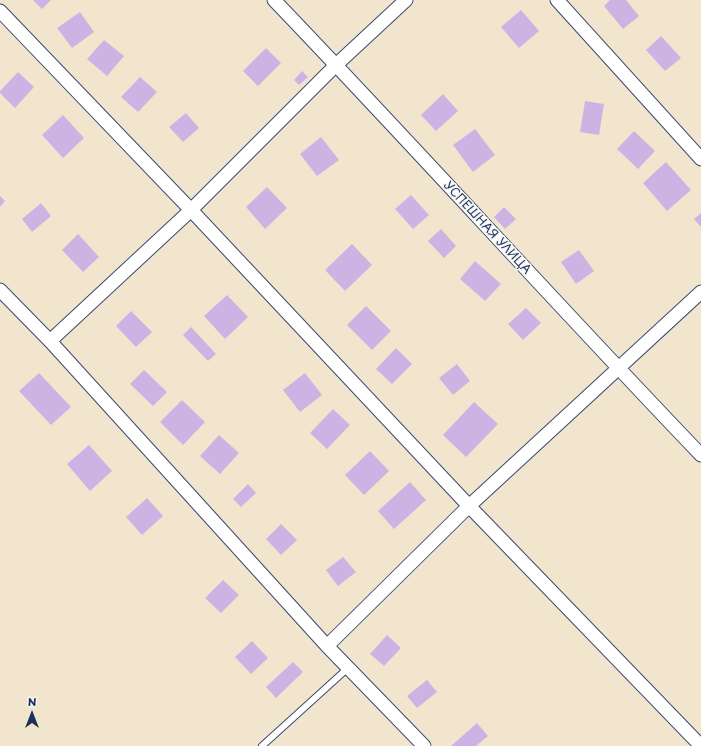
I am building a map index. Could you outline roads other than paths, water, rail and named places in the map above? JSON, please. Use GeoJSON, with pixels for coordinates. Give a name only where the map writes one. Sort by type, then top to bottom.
{"type":"FeatureCollection","features":[{"type":"Feature","properties":{"kind":"street","name":"УСПЕШНАЯ УЛИЦА"},"geometry":{"type":"LineString","coordinates":[[274,0],[701,455]]}},
{"type":"Feature","properties":{"kind":"street"},"geometry":{"type":"LineString","coordinates":[[50,341],[190,210],[336,65],[406,0]]}},
{"type":"Feature","properties":{"kind":"street"},"geometry":{"type":"LineString","coordinates":[[557,0],[701,159]]}},
{"type":"Feature","properties":{"kind":"street"},"geometry":{"type":"LineString","coordinates":[[0,11],[469,506],[701,746]]}},
{"type":"Feature","properties":{"kind":"street"},"geometry":{"type":"LineString","coordinates":[[0,290],[50,341],[327,646],[424,746]]}},
{"type":"Feature","properties":{"kind":"street"},"geometry":{"type":"LineString","coordinates":[[327,646],[469,506],[701,292]]}},
{"type":"Feature","properties":{"kind":"lane"},"geometry":{"type":"LineString","coordinates":[[262,746],[348,668]]}}]}
